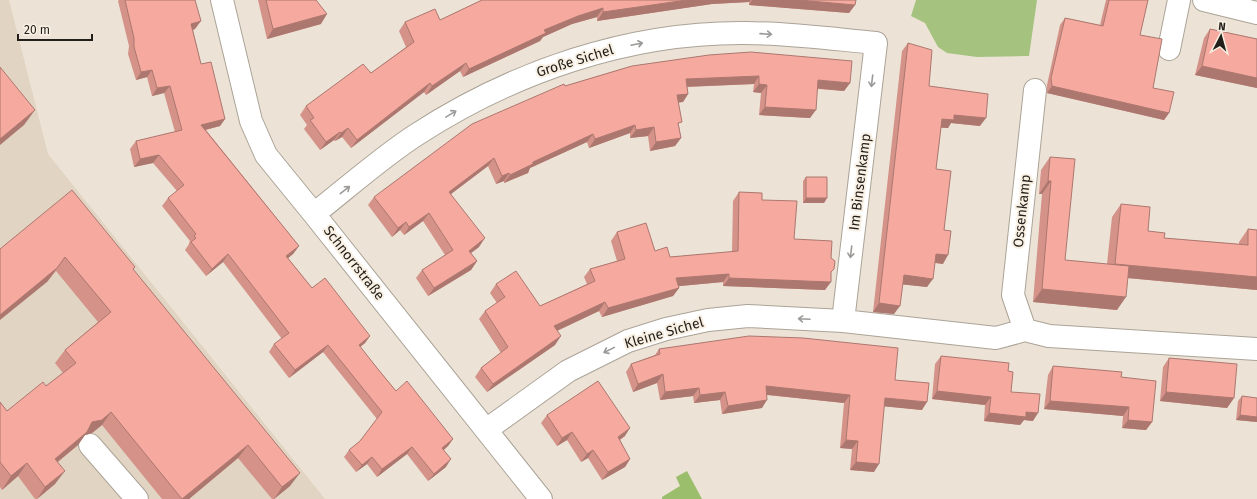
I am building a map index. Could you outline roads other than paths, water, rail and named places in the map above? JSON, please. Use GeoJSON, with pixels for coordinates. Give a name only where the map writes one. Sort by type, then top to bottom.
{"type":"FeatureCollection","features":[{"type":"Feature","properties":{"kind":"street","name":"Schnorrstraße"},"geometry":{"type":"LineString","coordinates":[[222,0],[251,121],[266,156],[541,499]]}},
{"type":"Feature","properties":{"kind":"street"},"geometry":{"type":"LineString","coordinates":[[1169,49],[1180,0]]}},
{"type":"Feature","properties":{"kind":"street"},"geometry":{"type":"LineString","coordinates":[[1204,0],[1257,13]]}},
{"type":"Feature","properties":{"kind":"street","name":"Große Sichel"},"geometry":{"type":"LineString","coordinates":[[314,214],[415,135],[471,103],[510,84],[560,63],[602,51],[652,40],[701,35],[745,33],[876,43]]}},
{"type":"Feature","properties":{"kind":"street","name":"Im Binsenkamp"},"geometry":{"type":"LineString","coordinates":[[843,321],[876,43]]}},
{"type":"Feature","properties":{"kind":"street","name":"Ossenkamp"},"geometry":{"type":"LineString","coordinates":[[1025,330],[1013,295],[1035,90]]}},
{"type":"Feature","properties":{"kind":"street","name":"Kleine Sichel"},"geometry":{"type":"LineString","coordinates":[[486,430],[568,371],[628,341],[666,329],[708,320],[748,316],[843,321]]}},
{"type":"Feature","properties":{"kind":"street"},"geometry":{"type":"LineString","coordinates":[[843,321],[996,338],[1025,330],[1049,336],[1257,349]]}},
{"type":"Feature","properties":{"kind":"street"},"geometry":{"type":"LineString","coordinates":[[90,444],[137,499]]}}]}
